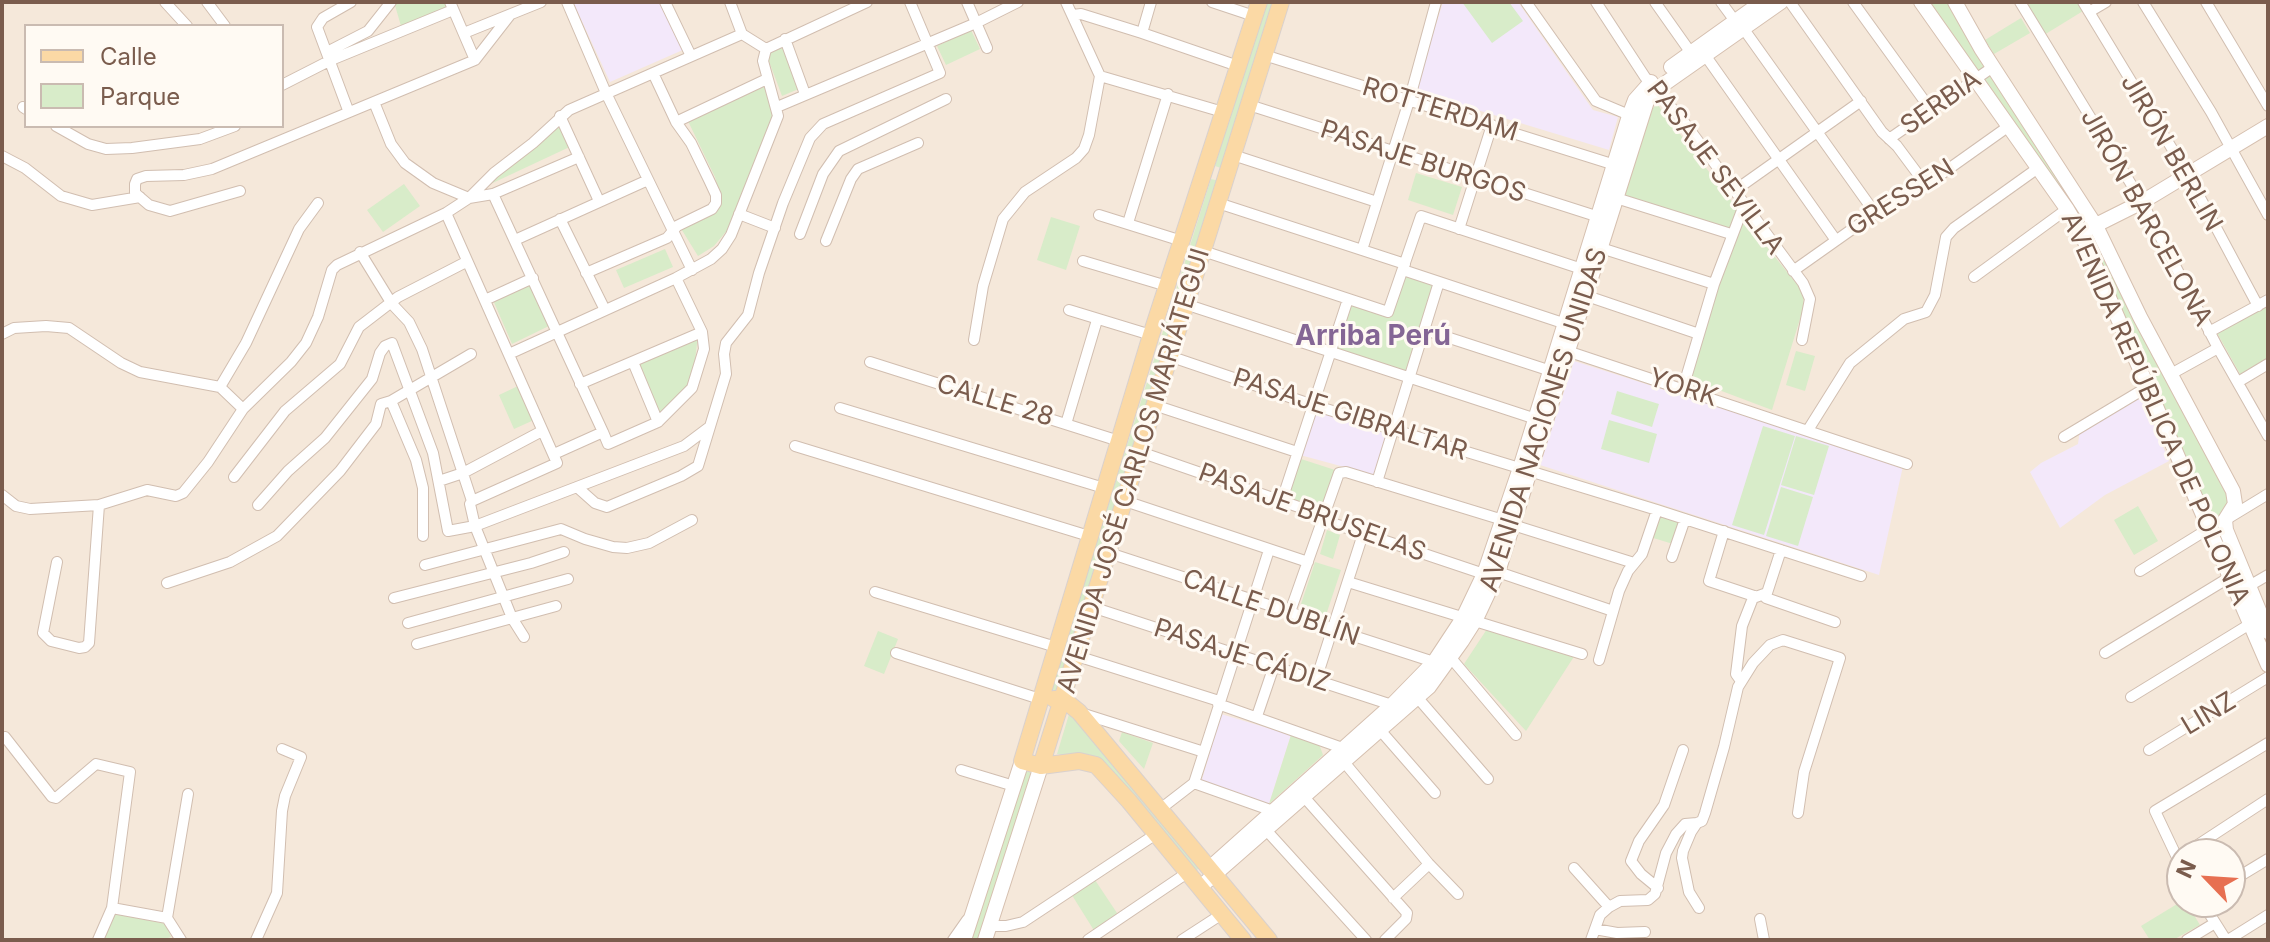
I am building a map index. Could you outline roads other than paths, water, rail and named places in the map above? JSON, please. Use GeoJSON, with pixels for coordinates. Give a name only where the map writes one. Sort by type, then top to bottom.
{"type":"FeatureCollection","features":[{"type":"Feature","properties":{"kind":"main road","name":"AVENIDA JOSÉ CARLOS MARIÁTEGUI"},"geometry":{"type":"LineString","coordinates":[[1041,766],[1281,2]]}},
{"type":"Feature","properties":{"kind":"main road","name":"AVENIDA JOSÉ CARLOS MARIÁTEGUI"},"geometry":{"type":"LineString","coordinates":[[1022,761],[1151,335],[1256,9]]}},
{"type":"Feature","properties":{"kind":"main road"},"geometry":{"type":"LineString","coordinates":[[1205,169],[1226,175]]}},
{"type":"Feature","properties":{"kind":"main road"},"geometry":{"type":"LineString","coordinates":[[1040,699],[1063,699],[1079,712],[1269,940]]}},
{"type":"Feature","properties":{"kind":"main road"},"geometry":{"type":"LineString","coordinates":[[1022,761],[1041,766],[1079,761],[1096,765],[1243,940]]}},
{"type":"Feature","properties":{"kind":"street"},"geometry":{"type":"LineString","coordinates":[[165,2],[185,24]]}},
{"type":"Feature","properties":{"kind":"street"},"geometry":{"type":"LineString","coordinates":[[207,2],[224,24]]}},
{"type":"Feature","properties":{"kind":"street"},"geometry":{"type":"LineString","coordinates":[[348,110],[317,27],[319,21],[351,2]]}},
{"type":"Feature","properties":{"kind":"street"},"geometry":{"type":"LineString","coordinates":[[284,84],[372,27],[391,2]]}},
{"type":"Feature","properties":{"kind":"street"},"geometry":{"type":"LineString","coordinates":[[464,33],[513,10],[541,2]]}},
{"type":"Feature","properties":{"kind":"street"},"geometry":{"type":"LineString","coordinates":[[567,2],[606,93],[692,270]]}},
{"type":"Feature","properties":{"kind":"street"},"geometry":{"type":"LineString","coordinates":[[665,2],[691,56]]}},
{"type":"Feature","properties":{"kind":"street"},"geometry":{"type":"LineString","coordinates":[[732,2],[742,34],[766,49]]}},
{"type":"Feature","properties":{"kind":"street"},"geometry":{"type":"LineString","coordinates":[[509,354],[604,308],[676,278],[711,259],[722,249],[775,126],[777,107],[763,61],[766,49],[853,5],[867,2]]}},
{"type":"Feature","properties":{"kind":"street"},"geometry":{"type":"LineString","coordinates":[[577,487],[595,503],[607,507],[647,488],[674,480],[698,466],[726,374],[726,343],[748,315],[783,203],[815,130],[940,73],[910,2]]}},
{"type":"Feature","properties":{"kind":"street"},"geometry":{"type":"LineString","coordinates":[[967,2],[987,48]]}},
{"type":"Feature","properties":{"kind":"street"},"geometry":{"type":"LineString","coordinates":[[777,107],[976,23],[1018,2]]}},
{"type":"Feature","properties":{"kind":"street"},"geometry":{"type":"LineString","coordinates":[[974,340],[983,286],[1003,219],[1025,192],[1076,158],[1084,149],[1100,76],[1066,2]]}},
{"type":"Feature","properties":{"kind":"street"},"geometry":{"type":"LineString","coordinates":[[1142,33],[1151,2]]}},
{"type":"Feature","properties":{"kind":"street"},"geometry":{"type":"LineString","coordinates":[[1212,2],[1256,9]]}},
{"type":"Feature","properties":{"kind":"street"},"geometry":{"type":"LineString","coordinates":[[1362,250],[1409,101],[1436,2]]}},
{"type":"Feature","properties":{"kind":"street","name":"PASAJE SEVILLA"},"geometry":{"type":"LineString","coordinates":[[1596,2],[1793,271],[1810,299],[1802,340]]}},
{"type":"Feature","properties":{"kind":"street"},"geometry":{"type":"LineString","coordinates":[[1655,2],[1778,159],[1835,239]]}},
{"type":"Feature","properties":{"kind":"street"},"geometry":{"type":"LineString","coordinates":[[1721,2],[1875,213]]}},
{"type":"Feature","properties":{"kind":"street","name":"AVENIDA NACIONES UNIDAS"},"geometry":{"type":"LineString","coordinates":[[1211,872],[1273,811],[1380,730],[1417,697],[1451,658],[1491,573],[1508,523],[1563,350],[1566,324],[1582,269],[1615,165],[1634,118],[1654,85],[1739,24],[1762,2]]}},
{"type":"Feature","properties":{"kind":"street","name":"AVENIDA NACIONES UNIDAS"},"geometry":{"type":"LineString","coordinates":[[1739,24],[1781,2]]}},
{"type":"Feature","properties":{"kind":"street"},"geometry":{"type":"LineString","coordinates":[[1790,2],[1926,185]]}},
{"type":"Feature","properties":{"kind":"street"},"geometry":{"type":"LineString","coordinates":[[1853,2],[1931,110]]}},
{"type":"Feature","properties":{"kind":"street","name":"AVENIDA REPÚBLICA DE POLONIA"},"geometry":{"type":"LineString","coordinates":[[1921,2],[2081,233],[2268,665]]}},
{"type":"Feature","properties":{"kind":"street","name":"AVENIDA REPÚBLICA DE POLONIA"},"geometry":{"type":"LineString","coordinates":[[1955,2],[1995,71],[2096,226],[2233,491],[2235,504],[2225,520],[2226,530],[2268,632]]}},
{"type":"Feature","properties":{"kind":"street","name":"JIRÓN BARCELONA"},"geometry":{"type":"LineString","coordinates":[[2020,2],[2142,202],[2209,332],[2268,436]]}},
{"type":"Feature","properties":{"kind":"street"},"geometry":{"type":"LineString","coordinates":[[2086,7],[2106,2]]}},
{"type":"Feature","properties":{"kind":"street"},"geometry":{"type":"LineString","coordinates":[[2143,2],[2268,215]]}},
{"type":"Feature","properties":{"kind":"street"},"geometry":{"type":"LineString","coordinates":[[2206,2],[2268,106]]}},
{"type":"Feature","properties":{"kind":"street"},"geometry":{"type":"LineString","coordinates":[[1530,3],[1596,101],[1634,118]]}},
{"type":"Feature","properties":{"kind":"street"},"geometry":{"type":"LineString","coordinates":[[329,56],[451,6],[475,60]]}},
{"type":"Feature","properties":{"kind":"street","name":"JIRÓN BERLIN"},"geometry":{"type":"LineString","coordinates":[[2086,7],[2263,303]]}},
{"type":"Feature","properties":{"kind":"street"},"geometry":{"type":"LineString","coordinates":[[240,191],[170,211],[149,205],[135,193],[137,179],[212,169],[348,110],[475,60],[513,10]]}},
{"type":"Feature","properties":{"kind":"street"},"geometry":{"type":"LineString","coordinates":[[1073,15],[1081,14],[1238,66]]}},
{"type":"Feature","properties":{"kind":"street"},"geometry":{"type":"LineString","coordinates":[[2,495],[16,506],[30,509],[99,505],[147,490],[176,496],[183,493],[215,453],[243,409],[306,343],[318,317],[332,270],[337,265],[446,213],[469,198],[569,110],[742,34]]}},
{"type":"Feature","properties":{"kind":"street"},"geometry":{"type":"LineString","coordinates":[[785,39],[805,94]]}},
{"type":"Feature","properties":{"kind":"street","name":"ROTTERDAM"},"geometry":{"type":"LineString","coordinates":[[1264,55],[1615,165]]}},
{"type":"Feature","properties":{"kind":"street"},"geometry":{"type":"LineString","coordinates":[[1979,83],[1995,71]]}},
{"type":"Feature","properties":{"kind":"street"},"geometry":{"type":"LineString","coordinates":[[586,273],[667,238],[677,226],[712,209],[716,195],[653,73]]}},
{"type":"Feature","properties":{"kind":"street"},"geometry":{"type":"LineString","coordinates":[[1100,76],[1223,112]]}},
{"type":"Feature","properties":{"kind":"street"},"geometry":{"type":"LineString","coordinates":[[676,122],[767,79]]}},
{"type":"Feature","properties":{"kind":"street","name":"SERBIA"},"geometry":{"type":"LineString","coordinates":[[1889,139],[1931,110],[1979,83]]}},
{"type":"Feature","properties":{"kind":"street"},"geometry":{"type":"LineString","coordinates":[[1128,223],[1168,94]]}},
{"type":"Feature","properties":{"kind":"street"},"geometry":{"type":"LineString","coordinates":[[800,234],[823,174],[839,151],[946,99]]}},
{"type":"Feature","properties":{"kind":"street"},"geometry":{"type":"LineString","coordinates":[[1734,191],[1861,101]]}},
{"type":"Feature","properties":{"kind":"street"},"geometry":{"type":"LineString","coordinates":[[374,102],[391,144],[405,163],[433,183],[469,198],[493,194],[579,157]]}},
{"type":"Feature","properties":{"kind":"street","name":"PASAJE BURGOS"},"geometry":{"type":"LineString","coordinates":[[1249,105],[1393,154],[1599,217]]}},
{"type":"Feature","properties":{"kind":"street"},"geometry":{"type":"LineString","coordinates":[[560,116],[599,201]]}},
{"type":"Feature","properties":{"kind":"street","name":"AVENIDA NACIONES UNIDAS"},"geometry":{"type":"LineString","coordinates":[[1525,469],[1551,371],[1587,296],[1616,198],[1634,118]]}},
{"type":"Feature","properties":{"kind":"street"},"geometry":{"type":"LineString","coordinates":[[1459,229],[1492,125]]}},
{"type":"Feature","properties":{"kind":"street","name":"GRESSEN"},"geometry":{"type":"LineString","coordinates":[[1793,271],[1835,239],[1926,185],[2009,126]]}},
{"type":"Feature","properties":{"kind":"street"},"geometry":{"type":"LineString","coordinates":[[2081,233],[2142,202],[2268,126]]}},
{"type":"Feature","properties":{"kind":"street"},"geometry":{"type":"LineString","coordinates":[[60,128],[88,144],[106,149],[200,139],[229,128]]}},
{"type":"Feature","properties":{"kind":"street"},"geometry":{"type":"LineString","coordinates":[[826,241],[858,169],[918,143]]}},
{"type":"Feature","properties":{"kind":"street"},"geometry":{"type":"LineString","coordinates":[[1233,155],[1377,202]]}},
{"type":"Feature","properties":{"kind":"street"},"geometry":{"type":"LineString","coordinates":[[2,156],[25,168],[61,196],[92,205],[140,197]]}},
{"type":"Feature","properties":{"kind":"street"},"geometry":{"type":"LineString","coordinates":[[1808,430],[1850,363],[1904,319],[1926,312],[1935,295],[1946,237],[1954,228],[2038,168]]}},
{"type":"Feature","properties":{"kind":"street"},"geometry":{"type":"LineString","coordinates":[[515,240],[648,180]]}},
{"type":"Feature","properties":{"kind":"street"},"geometry":{"type":"LineString","coordinates":[[493,194],[608,444],[658,422],[692,388],[704,349],[702,332],[676,278]]}},
{"type":"Feature","properties":{"kind":"street"},"geometry":{"type":"LineString","coordinates":[[1616,198],[1731,234]]}},
{"type":"Feature","properties":{"kind":"street"},"geometry":{"type":"LineString","coordinates":[[220,387],[246,343],[299,229],[318,203]]}},
{"type":"Feature","properties":{"kind":"street"},"geometry":{"type":"LineString","coordinates":[[1218,203],[1362,250],[1439,282],[1566,324]]}},
{"type":"Feature","properties":{"kind":"street"},"geometry":{"type":"LineString","coordinates":[[1683,388],[1714,284],[1744,205]]}},
{"type":"Feature","properties":{"kind":"street"},"geometry":{"type":"LineString","coordinates":[[1974,277],[2067,209]]}},
{"type":"Feature","properties":{"kind":"street"},"geometry":{"type":"LineString","coordinates":[[446,213],[557,463],[472,501]]}},
{"type":"Feature","properties":{"kind":"street"},"geometry":{"type":"LineString","coordinates":[[739,214],[775,228]]}},
{"type":"Feature","properties":{"kind":"street"},"geometry":{"type":"LineString","coordinates":[[1099,215],[1182,241]]}},
{"type":"Feature","properties":{"kind":"street"},"geometry":{"type":"LineString","coordinates":[[1203,251],[1388,312],[1421,216],[1582,269]]}},
{"type":"Feature","properties":{"kind":"street"},"geometry":{"type":"LineString","coordinates":[[560,219],[604,308]]}},
{"type":"Feature","properties":{"kind":"street"},"geometry":{"type":"LineString","coordinates":[[1601,248],[1714,284]]}},
{"type":"Feature","properties":{"kind":"street"},"geometry":{"type":"LineString","coordinates":[[360,252],[392,304],[409,322],[422,349],[472,501],[475,526],[512,618],[524,637]]}},
{"type":"Feature","properties":{"kind":"street"},"geometry":{"type":"LineString","coordinates":[[1083,261],[1167,286]]}},
{"type":"Feature","properties":{"kind":"street"},"geometry":{"type":"LineString","coordinates":[[234,477],[285,411],[340,364],[359,327],[398,297],[466,262]]}},
{"type":"Feature","properties":{"kind":"street"},"geometry":{"type":"LineString","coordinates":[[485,300],[533,278]]}},
{"type":"Feature","properties":{"kind":"street"},"geometry":{"type":"LineString","coordinates":[[1377,482],[1439,282]]}},
{"type":"Feature","properties":{"kind":"street"},"geometry":{"type":"LineString","coordinates":[[1587,296],[1699,334]]}},
{"type":"Feature","properties":{"kind":"street"},"geometry":{"type":"LineString","coordinates":[[1282,500],[1348,299]]}},
{"type":"Feature","properties":{"kind":"street"},"geometry":{"type":"LineString","coordinates":[[2209,332],[2263,303]]}},
{"type":"Feature","properties":{"kind":"street"},"geometry":{"type":"LineString","coordinates":[[1185,304],[1536,419]]}},
{"type":"Feature","properties":{"kind":"street"},"geometry":{"type":"LineString","coordinates":[[1069,310],[1151,335]]}},
{"type":"Feature","properties":{"kind":"street"},"geometry":{"type":"LineString","coordinates":[[1066,424],[1097,320]]}},
{"type":"Feature","properties":{"kind":"street"},"geometry":{"type":"LineString","coordinates":[[2,334],[14,328],[69,328],[140,372],[220,387],[243,409]]}},
{"type":"Feature","properties":{"kind":"street"},"geometry":{"type":"LineString","coordinates":[[1425,330],[1551,371]]}},
{"type":"Feature","properties":{"kind":"street"},"geometry":{"type":"LineString","coordinates":[[580,384],[702,332]]}},
{"type":"Feature","properties":{"kind":"street"},"geometry":{"type":"LineString","coordinates":[[258,505],[288,471],[325,438],[372,379],[385,346],[392,343],[433,453],[448,531],[475,526],[684,446],[708,428]]}},
{"type":"Feature","properties":{"kind":"street"},"geometry":{"type":"LineString","coordinates":[[2171,374],[2218,348]]}},
{"type":"Feature","properties":{"kind":"street","name":"YORK"},"geometry":{"type":"LineString","coordinates":[[1563,350],[1907,464]]}},
{"type":"Feature","properties":{"kind":"street"},"geometry":{"type":"LineString","coordinates":[[167,583],[230,562],[277,536],[340,471],[376,424],[381,404],[471,354]]}},
{"type":"Feature","properties":{"kind":"street","name":"PASAJE GIBRALTAR"},"geometry":{"type":"LineString","coordinates":[[1169,356],[1313,405],[1861,576]]}},
{"type":"Feature","properties":{"kind":"street"},"geometry":{"type":"LineString","coordinates":[[633,362],[658,422]]}},
{"type":"Feature","properties":{"kind":"street","name":"CALLE 28"},"geometry":{"type":"LineString","coordinates":[[870,362],[1119,441]]}},
{"type":"Feature","properties":{"kind":"street"},"geometry":{"type":"LineString","coordinates":[[2238,382],[2268,364]]}},
{"type":"Feature","properties":{"kind":"street"},"geometry":{"type":"LineString","coordinates":[[2064,437],[2149,386]]}},
{"type":"Feature","properties":{"kind":"street"},"geometry":{"type":"LineString","coordinates":[[391,401],[423,488],[423,536]]}},
{"type":"Feature","properties":{"kind":"street"},"geometry":{"type":"LineString","coordinates":[[1154,405],[1297,452]]}},
{"type":"Feature","properties":{"kind":"street"},"geometry":{"type":"LineString","coordinates":[[840,408],[1104,488]]}},
{"type":"Feature","properties":{"kind":"street"},"geometry":{"type":"LineString","coordinates":[[439,481],[463,473],[542,431]]}},
{"type":"Feature","properties":{"kind":"street"},"geometry":{"type":"LineString","coordinates":[[554,454],[603,432]]}},
{"type":"Feature","properties":{"kind":"street"},"geometry":{"type":"LineString","coordinates":[[795,446],[1089,536]]}},
{"type":"Feature","properties":{"kind":"street","name":"PASAJE BRUSELAS"},"geometry":{"type":"LineString","coordinates":[[1140,452],[1282,500],[1363,534],[1613,611]]}},
{"type":"Feature","properties":{"kind":"street"},"geometry":{"type":"LineString","coordinates":[[1290,612],[1339,473],[1346,472],[1634,563]]}},
{"type":"Feature","properties":{"kind":"street"},"geometry":{"type":"LineString","coordinates":[[2140,571],[2268,494]]}},
{"type":"Feature","properties":{"kind":"street"},"geometry":{"type":"LineString","coordinates":[[1125,501],[1308,562]]}},
{"type":"Feature","properties":{"kind":"street"},"geometry":{"type":"LineString","coordinates":[[57,562],[43,633],[51,641],[85,647],[89,643],[99,505]]}},
{"type":"Feature","properties":{"kind":"street"},"geometry":{"type":"LineString","coordinates":[[1599,660],[1624,581],[1642,554],[1657,510]]}},
{"type":"Feature","properties":{"kind":"street"},"geometry":{"type":"LineString","coordinates":[[1672,557],[1685,519]]}},
{"type":"Feature","properties":{"kind":"street"},"geometry":{"type":"LineString","coordinates":[[425,565],[561,529],[585,539],[627,548],[649,543],[692,520]]}},
{"type":"Feature","properties":{"kind":"street"},"geometry":{"type":"LineString","coordinates":[[1724,531],[1709,581],[1835,622]]}},
{"type":"Feature","properties":{"kind":"street"},"geometry":{"type":"LineString","coordinates":[[1316,680],[1363,534]]}},
{"type":"Feature","properties":{"kind":"street"},"geometry":{"type":"LineString","coordinates":[[1159,810],[1194,783],[1269,550]]}},
{"type":"Feature","properties":{"kind":"street"},"geometry":{"type":"LineString","coordinates":[[1741,681],[1736,674],[1739,637],[1759,596],[1768,591],[1781,550]]}},
{"type":"Feature","properties":{"kind":"street"},"geometry":{"type":"LineString","coordinates":[[394,598],[564,552]]}},
{"type":"Feature","properties":{"kind":"street","name":"CALLE DUBLÍN"},"geometry":{"type":"LineString","coordinates":[[1109,553],[1434,662]]}},
{"type":"Feature","properties":{"kind":"street"},"geometry":{"type":"LineString","coordinates":[[2249,586],[2268,575]]}},
{"type":"Feature","properties":{"kind":"street"},"geometry":{"type":"LineString","coordinates":[[2105,653],[2230,577]]}},
{"type":"Feature","properties":{"kind":"street"},"geometry":{"type":"LineString","coordinates":[[408,623],[568,579]]}},
{"type":"Feature","properties":{"kind":"street"},"geometry":{"type":"LineString","coordinates":[[1348,582],[1582,654]]}},
{"type":"Feature","properties":{"kind":"street"},"geometry":{"type":"LineString","coordinates":[[875,592],[1056,647]]}},
{"type":"Feature","properties":{"kind":"street"},"geometry":{"type":"LineString","coordinates":[[417,644],[556,606]]}},
{"type":"Feature","properties":{"kind":"street","name":"PASAJE CÁDIZ"},"geometry":{"type":"LineString","coordinates":[[1092,607],[1392,705]]}},
{"type":"Feature","properties":{"kind":"street","name":"AVENIDA NACIONES UNIDAS"},"geometry":{"type":"LineString","coordinates":[[1194,881],[1267,831],[1305,798],[1434,662],[1470,619]]}},
{"type":"Feature","properties":{"kind":"street"},"geometry":{"type":"LineString","coordinates":[[2131,697],[2250,624]]}},
{"type":"Feature","properties":{"kind":"street"},"geometry":{"type":"LineString","coordinates":[[1645,932],[1593,935],[1600,915],[1609,907],[1620,901],[1648,900],[1658,888],[1663,864],[1676,834],[1685,824],[1702,821],[1741,681],[1770,645],[1788,640],[1840,658],[1804,772],[1798,813]]}},
{"type":"Feature","properties":{"kind":"street"},"geometry":{"type":"LineString","coordinates":[[896,653],[1040,699]]}},
{"type":"Feature","properties":{"kind":"street"},"geometry":{"type":"LineString","coordinates":[[1077,656],[1257,716],[1347,754],[1429,864],[1458,894]]}},
{"type":"Feature","properties":{"kind":"street"},"geometry":{"type":"LineString","coordinates":[[1451,658],[1516,735]]}},
{"type":"Feature","properties":{"kind":"street"},"geometry":{"type":"LineString","coordinates":[[1257,716],[1274,666]]}},
{"type":"Feature","properties":{"kind":"street","name":"LINZ"},"geometry":{"type":"LineString","coordinates":[[2149,750],[2268,677]]}},
{"type":"Feature","properties":{"kind":"street"},"geometry":{"type":"LineString","coordinates":[[1417,697],[1488,779]]}},
{"type":"Feature","properties":{"kind":"street"},"geometry":{"type":"LineString","coordinates":[[1079,712],[1204,752]]}},
{"type":"Feature","properties":{"kind":"street"},"geometry":{"type":"LineString","coordinates":[[1380,730],[1435,793]]}},
{"type":"Feature","properties":{"kind":"street"},"geometry":{"type":"LineString","coordinates":[[5,737],[52,797],[56,798],[96,764],[130,772],[112,908],[98,940]]}},
{"type":"Feature","properties":{"kind":"street"},"geometry":{"type":"LineString","coordinates":[[2170,838],[2156,809],[2268,743]]}},
{"type":"Feature","properties":{"kind":"street"},"geometry":{"type":"LineString","coordinates":[[256,940],[277,893],[282,811],[301,757],[282,749]]}},
{"type":"Feature","properties":{"kind":"street"},"geometry":{"type":"LineString","coordinates":[[1658,888],[1631,861],[1639,841],[1664,805],[1683,750]]}},
{"type":"Feature","properties":{"kind":"street","name":"AVENIDA JOSÉ CARLOS MARIÁTEGUI"},"geometry":{"type":"LineString","coordinates":[[964,940],[1022,761]]}},
{"type":"Feature","properties":{"kind":"street","name":"AVENIDA JOSÉ CARLOS MARIÁTEGUI"},"geometry":{"type":"LineString","coordinates":[[987,933],[1041,766]]}},
{"type":"Feature","properties":{"kind":"street"},"geometry":{"type":"LineString","coordinates":[[961,770],[1014,786]]}},
{"type":"Feature","properties":{"kind":"street"},"geometry":{"type":"LineString","coordinates":[[1194,783],[1273,811]]}},
{"type":"Feature","properties":{"kind":"street"},"geometry":{"type":"LineString","coordinates":[[181,940],[167,918],[188,794]]}},
{"type":"Feature","properties":{"kind":"street"},"geometry":{"type":"LineString","coordinates":[[1305,798],[1408,916],[1385,940]]}},
{"type":"Feature","properties":{"kind":"street"},"geometry":{"type":"LineString","coordinates":[[2211,838],[2268,799]]}},
{"type":"Feature","properties":{"kind":"street"},"geometry":{"type":"LineString","coordinates":[[1697,823],[1686,842],[1682,858],[1689,892],[1699,908]]}},
{"type":"Feature","properties":{"kind":"street"},"geometry":{"type":"LineString","coordinates":[[1267,831],[1366,940]]}},
{"type":"Feature","properties":{"kind":"street"},"geometry":{"type":"LineString","coordinates":[[987,933],[1023,922],[1156,834]]}},
{"type":"Feature","properties":{"kind":"street"},"geometry":{"type":"LineString","coordinates":[[2246,872],[2268,859]]}},
{"type":"Feature","properties":{"kind":"street"},"geometry":{"type":"LineString","coordinates":[[1393,898],[1429,864]]}},
{"type":"Feature","properties":{"kind":"street"},"geometry":{"type":"LineString","coordinates":[[1574,868],[1609,907]]}},
{"type":"Feature","properties":{"kind":"street"},"geometry":{"type":"LineString","coordinates":[[1088,940],[1194,881]]}},
{"type":"Feature","properties":{"kind":"street"},"geometry":{"type":"LineString","coordinates":[[112,908],[167,918]]}},
{"type":"Feature","properties":{"kind":"street"},"geometry":{"type":"LineString","coordinates":[[953,940],[974,908]]}},
{"type":"Feature","properties":{"kind":"street"},"geometry":{"type":"LineString","coordinates":[[1182,940],[1222,914]]}},
{"type":"Feature","properties":{"kind":"street"},"geometry":{"type":"LineString","coordinates":[[2212,918],[2227,940],[2268,915]]}},
{"type":"Feature","properties":{"kind":"street"},"geometry":{"type":"LineString","coordinates":[[1760,919],[1764,940]]}},
{"type":"Feature","properties":{"kind":"street"},"geometry":{"type":"LineString","coordinates":[[2187,940],[2215,923]]}},
{"type":"Feature","properties":{"kind":"street"},"geometry":{"type":"LineString","coordinates":[[987,933],[998,940]]}},
{"type":"Feature","properties":{"kind":"district","name":"Arriba Perú"},"geometry":{"type":"Point","coordinates":[1373,337]}}]}
